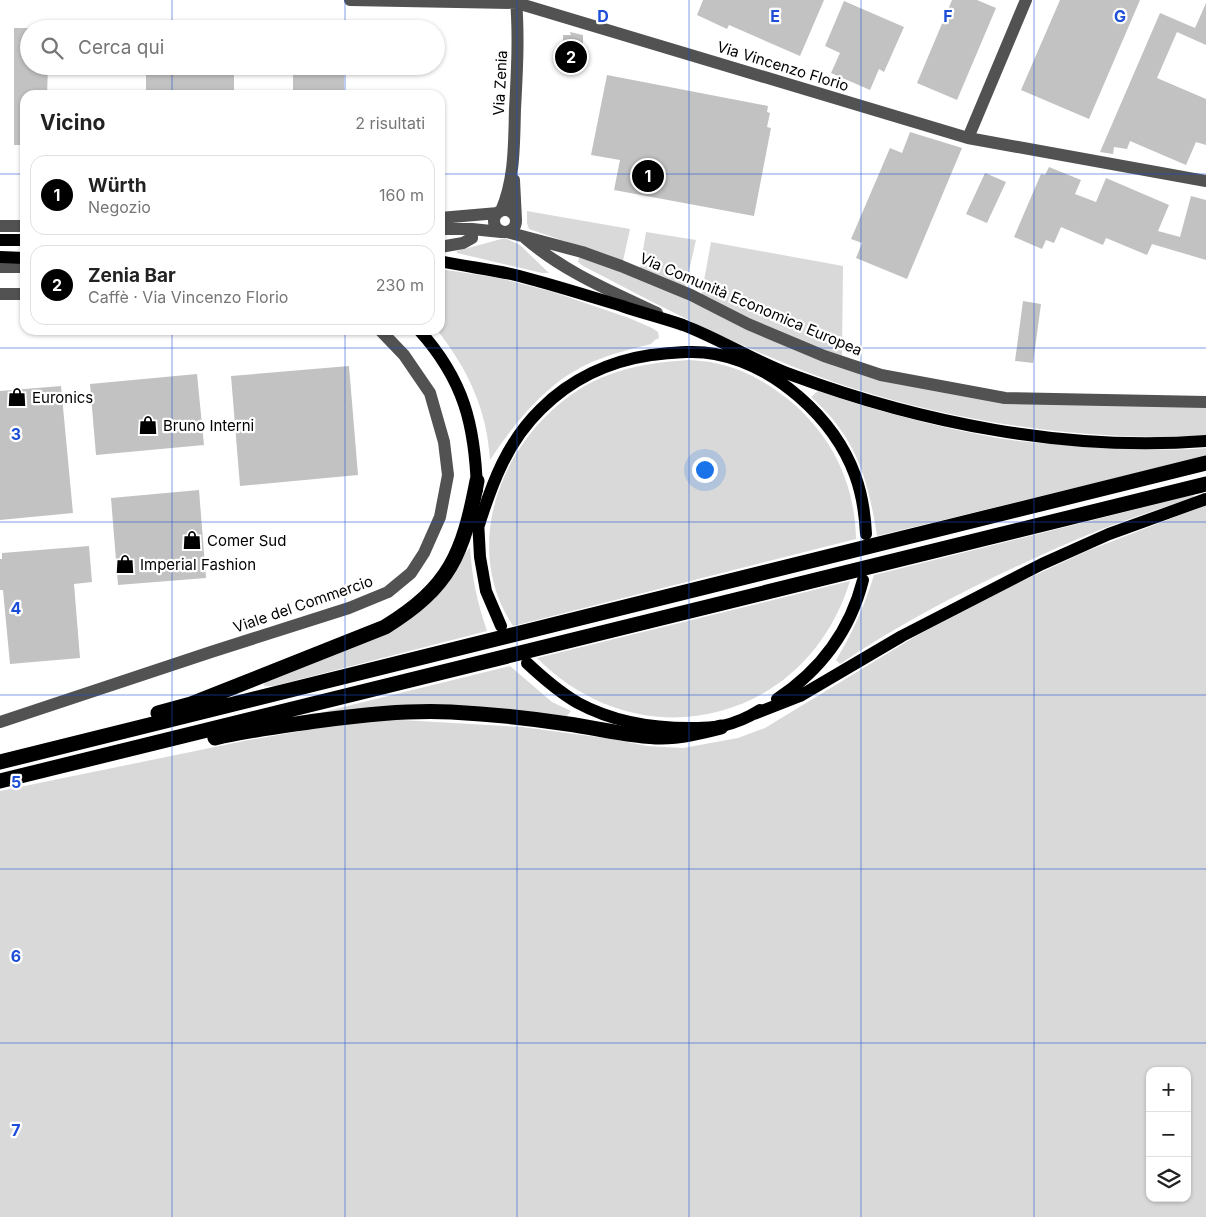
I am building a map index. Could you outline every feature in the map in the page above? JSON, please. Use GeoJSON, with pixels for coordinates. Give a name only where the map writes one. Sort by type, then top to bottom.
{"type":"FeatureCollection","features":[{"type":"Feature","properties":{"kind":"highway"},"geometry":{"type":"LineString","coordinates":[[0,762],[1206,463]]}},
{"type":"Feature","properties":{"kind":"highway"},"geometry":{"type":"LineString","coordinates":[[0,762],[54,743],[191,704],[385,627],[407,614],[426,597],[440,582],[453,563],[462,545],[470,520],[477,481]]}},
{"type":"Feature","properties":{"kind":"highway"},"geometry":{"type":"LineString","coordinates":[[0,781],[1206,484]]}},
{"type":"Feature","properties":{"kind":"highway"},"geometry":{"type":"LineString","coordinates":[[32,773],[106,764],[228,735],[273,727],[360,715],[399,712],[450,712],[516,717],[662,737],[696,734],[721,727]]}},
{"type":"Feature","properties":{"kind":"main road"},"geometry":{"type":"LineString","coordinates":[[0,240],[20,240]]}},
{"type":"Feature","properties":{"kind":"main road"},"geometry":{"type":"LineString","coordinates":[[0,257],[20,258]]}},
{"type":"Feature","properties":{"kind":"main road"},"geometry":{"type":"LineString","coordinates":[[445,262],[511,274],[682,325],[790,374],[854,396],[928,415],[998,431],[1121,442],[1176,443],[1206,441]]}},
{"type":"Feature","properties":{"kind":"main road"},"geometry":{"type":"LineString","coordinates":[[423,335],[440,356],[461,392],[467,410],[475,451],[480,557],[486,591],[501,626]]}},
{"type":"Feature","properties":{"kind":"main road"},"geometry":{"type":"LineString","coordinates":[[704,335],[736,359]]}},
{"type":"Feature","properties":{"kind":"main road"},"geometry":{"type":"LineString","coordinates":[[478,528],[491,487],[511,446],[536,414],[566,388],[610,365],[641,357],[693,352],[714,353],[736,359],[757,368],[776,378],[808,405],[839,444],[855,474],[866,534]]}},
{"type":"Feature","properties":{"kind":"main road"},"geometry":{"type":"LineString","coordinates":[[757,368],[790,374]]}},
{"type":"Feature","properties":{"kind":"main road"},"geometry":{"type":"LineString","coordinates":[[527,663],[565,695],[606,715],[650,726],[685,728],[721,727],[800,696],[902,636],[1042,564],[1109,534],[1206,499]]}},
{"type":"Feature","properties":{"kind":"main road"},"geometry":{"type":"LineString","coordinates":[[754,714],[793,688],[824,658],[848,622],[863,580]]}},
{"type":"Feature","properties":{"kind":"street","name":"Via Vincenzo Florio"},"geometry":{"type":"LineString","coordinates":[[350,0],[516,1],[968,138],[1206,181]]}},
{"type":"Feature","properties":{"kind":"street"},"geometry":{"type":"LineString","coordinates":[[968,138],[1026,0]]}},
{"type":"Feature","properties":{"kind":"street","name":"Via Zenia"},"geometry":{"type":"LineString","coordinates":[[512,167],[518,44],[516,1]]}},
{"type":"Feature","properties":{"kind":"street"},"geometry":{"type":"LineString","coordinates":[[512,167],[507,198],[494,224],[497,228],[512,229],[549,258],[575,274],[682,325]]}},
{"type":"Feature","properties":{"kind":"street"},"geometry":{"type":"LineString","coordinates":[[512,167],[516,192],[512,229]]}},
{"type":"Feature","properties":{"kind":"street"},"geometry":{"type":"LineString","coordinates":[[445,218],[510,212],[512,229]]}},
{"type":"Feature","properties":{"kind":"street"},"geometry":{"type":"LineString","coordinates":[[445,246],[463,243],[498,214]]}},
{"type":"Feature","properties":{"kind":"street"},"geometry":{"type":"LineString","coordinates":[[0,226],[20,226]]}},
{"type":"Feature","properties":{"kind":"street"},"geometry":{"type":"LineString","coordinates":[[445,229],[476,232],[512,229]]}},
{"type":"Feature","properties":{"kind":"street","name":"Via Comunità Economica Europea"},"geometry":{"type":"LineString","coordinates":[[512,229],[622,266],[691,295],[748,324],[824,356],[881,375],[1005,398],[1206,402]]}},
{"type":"Feature","properties":{"kind":"street"},"geometry":{"type":"LineString","coordinates":[[575,274],[572,262],[577,253],[582,252]]}},
{"type":"Feature","properties":{"kind":"street"},"geometry":{"type":"LineString","coordinates":[[0,267],[20,267]]}},
{"type":"Feature","properties":{"kind":"street"},"geometry":{"type":"LineString","coordinates":[[0,294],[20,294]]}},
{"type":"Feature","properties":{"kind":"street","name":"Viale del Commercio"},"geometry":{"type":"LineString","coordinates":[[0,722],[349,608],[388,592],[411,573],[424,554],[440,517],[448,475],[445,450],[430,393],[404,355],[385,335]]}},
{"type":"Feature","properties":{"kind":"shaded area"},"geometry":{"type":"Polygon","coordinates":[[[527,211],[630,229],[623,261],[529,229],[527,211]]]}},
{"type":"Feature","properties":{"kind":"shaded area"},"geometry":{"type":"Polygon","coordinates":[[[646,232],[696,240],[685,288],[640,269],[646,232]]]}},
{"type":"Feature","properties":{"kind":"shaded area"},"geometry":{"type":"Polygon","coordinates":[[[505,238],[520,245],[549,273],[457,253],[457,251],[505,238]]]}},
{"type":"Feature","properties":{"kind":"shaded area"},"geometry":{"type":"Polygon","coordinates":[[[711,242],[843,266],[842,356],[821,350],[701,297],[711,242]]]}},
{"type":"Feature","properties":{"kind":"shaded area"},"geometry":{"type":"Polygon","coordinates":[[[582,256],[661,288],[769,338],[995,400],[1206,406],[1206,435],[1171,437],[1101,435],[1029,428],[955,415],[883,397],[812,374],[727,339],[583,266],[578,262],[579,257],[582,256]]]}},
{"type":"Feature","properties":{"kind":"shaded area"},"geometry":{"type":"Polygon","coordinates":[[[445,270],[499,278],[553,292],[629,318],[658,332],[659,338],[651,344],[592,362],[561,380],[547,391],[522,417],[490,460],[485,424],[480,407],[467,375],[441,335],[445,335],[445,270]]]}},
{"type":"Feature","properties":{"kind":"shaded area"},"geometry":{"type":"Polygon","coordinates":[[[689,360],[723,365],[761,380],[809,418],[823,435],[843,474],[850,494],[856,539],[513,626],[497,593],[490,559],[491,524],[499,490],[514,458],[535,428],[560,403],[590,383],[638,366],[689,360]]]}},
{"type":"Feature","properties":{"kind":"shaded area"},"geometry":{"type":"Polygon","coordinates":[[[818,391],[902,417],[1001,439],[1045,444],[1168,450],[1206,448],[1206,456],[877,536],[864,477],[849,443],[839,427],[811,397],[818,391]]]}},
{"type":"Feature","properties":{"kind":"shaded area"},"geometry":{"type":"Polygon","coordinates":[[[1193,495],[1195,497],[1094,532],[1018,566],[927,611],[868,645],[840,664],[836,660],[858,619],[874,575],[1193,495]]]}},
{"type":"Feature","properties":{"kind":"shaded area"},"geometry":{"type":"Polygon","coordinates":[[[1206,505],[1206,1217],[0,1217],[0,791],[249,740],[353,722],[384,719],[522,727],[612,739],[647,746],[683,748],[738,738],[765,728],[916,636],[1018,583],[1087,551],[1206,505]]]}},
{"type":"Feature","properties":{"kind":"shaded area"},"geometry":{"type":"Polygon","coordinates":[[[470,547],[480,610],[487,631],[274,686],[264,686],[265,680],[389,632],[453,571],[470,547]]]}},
{"type":"Feature","properties":{"kind":"shaded area"},"geometry":{"type":"Polygon","coordinates":[[[850,581],[829,629],[798,667],[760,695],[717,712],[671,717],[624,711],[579,691],[537,658],[850,581]]]}},
{"type":"Feature","properties":{"kind":"shaded area"},"geometry":{"type":"Polygon","coordinates":[[[510,666],[552,702],[571,711],[566,717],[320,714],[323,712],[510,666]]]}},
{"type":"Feature","properties":{"kind":"building"},"geometry":{"type":"Polygon","coordinates":[[[703,0],[824,0],[800,56],[729,25],[727,29],[697,15],[703,0]]]}},
{"type":"Feature","properties":{"kind":"building"},"geometry":{"type":"Polygon","coordinates":[[[952,0],[977,0],[996,8],[957,100],[917,83],[952,0]]]}},
{"type":"Feature","properties":{"kind":"building"},"geometry":{"type":"Polygon","coordinates":[[[1060,0],[1140,0],[1089,119],[1021,90],[1060,0]]]}},
{"type":"Feature","properties":{"kind":"building"},"geometry":{"type":"Polygon","coordinates":[[[844,1],[904,27],[884,72],[879,69],[870,90],[831,73],[840,53],[825,46],[844,1]]]}},
{"type":"Feature","properties":{"kind":"building"},"geometry":{"type":"Polygon","coordinates":[[[1206,3],[1206,45],[1177,32],[1157,78],[1206,99],[1206,145],[1196,142],[1186,165],[1130,141],[1127,149],[1114,147],[1113,154],[1100,152],[1160,13],[1195,28],[1206,3]]]}},
{"type":"Feature","properties":{"kind":"building"},"geometry":{"type":"Polygon","coordinates":[[[14,28],[20,28],[20,75],[48,75],[47,90],[20,90],[20,145],[14,145],[14,28]]]}},
{"type":"Feature","properties":{"kind":"building"},"geometry":{"type":"Polygon","coordinates":[[[570,32],[583,35],[583,50],[579,50],[579,63],[563,63],[563,35],[571,35],[570,32]]]}},
{"type":"Feature","properties":{"kind":"building"},"geometry":{"type":"Polygon","coordinates":[[[146,75],[234,75],[234,90],[146,90],[146,75]]]}},
{"type":"Feature","properties":{"kind":"building"},"geometry":{"type":"Polygon","coordinates":[[[293,75],[344,75],[344,90],[293,90],[293,75]]]}},
{"type":"Feature","properties":{"kind":"building"},"geometry":{"type":"Polygon","coordinates":[[[607,75],[768,106],[767,112],[770,113],[767,127],[771,128],[754,216],[614,190],[620,160],[591,155],[607,75]]]}},
{"type":"Feature","properties":{"kind":"building"},"geometry":{"type":"Polygon","coordinates":[[[910,132],[962,148],[907,279],[856,258],[862,243],[851,239],[890,148],[902,153],[910,132]]]}},
{"type":"Feature","properties":{"kind":"building"},"geometry":{"type":"Polygon","coordinates":[[[1049,167],[1081,180],[1075,194],[1096,202],[1106,178],[1169,205],[1158,231],[1180,237],[1191,196],[1206,200],[1206,260],[1152,244],[1147,255],[1106,238],[1103,245],[1061,227],[1054,243],[1046,240],[1042,249],[1014,237],[1041,174],[1045,175],[1049,167]]]}},
{"type":"Feature","properties":{"kind":"building"},"geometry":{"type":"Polygon","coordinates":[[[985,173],[1006,182],[987,223],[966,214],[985,173]]]}},
{"type":"Feature","properties":{"kind":"building"},"geometry":{"type":"Polygon","coordinates":[[[1023,301],[1041,304],[1033,363],[1015,361],[1023,301]]]}},
{"type":"Feature","properties":{"kind":"building"},"geometry":{"type":"Polygon","coordinates":[[[349,366],[358,475],[240,486],[231,376],[349,366]]]}},
{"type":"Feature","properties":{"kind":"building"},"geometry":{"type":"Polygon","coordinates":[[[197,374],[204,445],[96,455],[90,384],[197,374]]]}},
{"type":"Feature","properties":{"kind":"building"},"geometry":{"type":"Polygon","coordinates":[[[61,386],[73,513],[0,520],[0,391],[61,386]]]}},
{"type":"Feature","properties":{"kind":"building"},"geometry":{"type":"Polygon","coordinates":[[[199,490],[206,578],[118,585],[111,498],[199,490]]]}},
{"type":"Feature","properties":{"kind":"building"},"geometry":{"type":"Polygon","coordinates":[[[89,546],[92,582],[74,584],[80,658],[10,664],[3,590],[0,590],[0,559],[2,559],[2,553],[89,546]]]}},
{"type":"Feature","properties":{"kind":"place","name":"Zenia Bar"},"geometry":{"type":"Point","coordinates":[571,57]}},
{"type":"Feature","properties":{"kind":"place","name":"Würth"},"geometry":{"type":"Point","coordinates":[648,176]}},
{"type":"Feature","properties":{"kind":"place","name":"Euronics"},"geometry":{"type":"Point","coordinates":[17,397]}},
{"type":"Feature","properties":{"kind":"place","name":"Bruno Interni"},"geometry":{"type":"Point","coordinates":[148,425]}},
{"type":"Feature","properties":{"kind":"place","name":"Comer Sud"},"geometry":{"type":"Point","coordinates":[192,540]}},
{"type":"Feature","properties":{"kind":"place","name":"Imperial Fashion"},"geometry":{"type":"Point","coordinates":[125,564]}}]}
